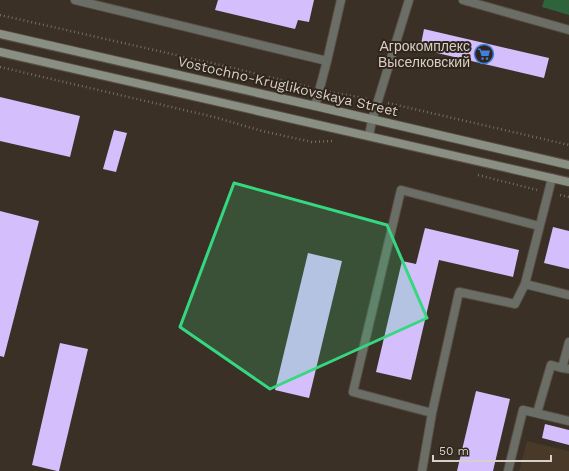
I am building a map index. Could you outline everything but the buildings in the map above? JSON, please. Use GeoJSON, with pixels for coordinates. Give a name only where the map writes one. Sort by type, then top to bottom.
{"type":"FeatureCollection","features":[{"type":"Feature","properties":{"kind":"street"},"geometry":{"type":"LineString","coordinates":[[75,0],[327,61]]}},
{"type":"Feature","properties":{"kind":"street"},"geometry":{"type":"LineString","coordinates":[[314,106],[327,61],[341,0]]}},
{"type":"Feature","properties":{"kind":"street"},"geometry":{"type":"LineString","coordinates":[[369,136],[372,120],[409,0]]}},
{"type":"Feature","properties":{"kind":"street"},"geometry":{"type":"LineString","coordinates":[[463,0],[477,2],[569,30]]}},
{"type":"Feature","properties":{"kind":"street","name":"Vostochno-Kruglikovskaya Street"},"geometry":{"type":"LineString","coordinates":[[0,34],[569,165]]}},
{"type":"Feature","properties":{"kind":"street"},"geometry":{"type":"LineString","coordinates":[[0,52],[569,182]]}},
{"type":"Feature","properties":{"kind":"street"},"geometry":{"type":"LineString","coordinates":[[422,471],[432,413],[459,292],[515,304],[525,284],[552,178]]}},
{"type":"Feature","properties":{"kind":"street"},"geometry":{"type":"LineString","coordinates":[[432,413],[353,392],[401,190],[539,226]]}},
{"type":"Feature","properties":{"kind":"street"},"geometry":{"type":"LineString","coordinates":[[525,284],[569,295]]}},
{"type":"Feature","properties":{"kind":"street"},"geometry":{"type":"LineString","coordinates":[[537,413],[551,365],[566,368],[569,342]]}},
{"type":"Feature","properties":{"kind":"street"},"geometry":{"type":"LineString","coordinates":[[508,471],[523,410],[569,421]]}},
{"type":"Feature","properties":{"kind":"path"},"geometry":{"type":"LineString","coordinates":[[0,15],[221,65],[318,90],[378,101],[569,145]]}},
{"type":"Feature","properties":{"kind":"path"},"geometry":{"type":"LineString","coordinates":[[0,67],[214,117],[262,131],[312,142],[335,141]]}},
{"type":"Feature","properties":{"kind":"path"},"geometry":{"type":"LineString","coordinates":[[472,174],[569,197]]}},
{"type":"Feature","properties":{"kind":"highlighted area"},"geometry":{"type":"Polygon","coordinates":[[[234,183],[387,225],[427,318],[270,389],[180,327],[234,183]]]}},
{"type":"Feature","properties":{"kind":"shaded area"},"geometry":{"type":"Polygon","coordinates":[[[527,441],[569,451],[569,471],[519,471],[527,441]]]}},
{"type":"Feature","properties":{"kind":"green space"},"geometry":{"type":"Polygon","coordinates":[[[544,0],[569,0],[569,15],[542,7],[544,0]]]}},
{"type":"Feature","properties":{"kind":"place","name":"Агрокомплекс Выселковский"},"geometry":{"type":"Point","coordinates":[484,54]}}]}
